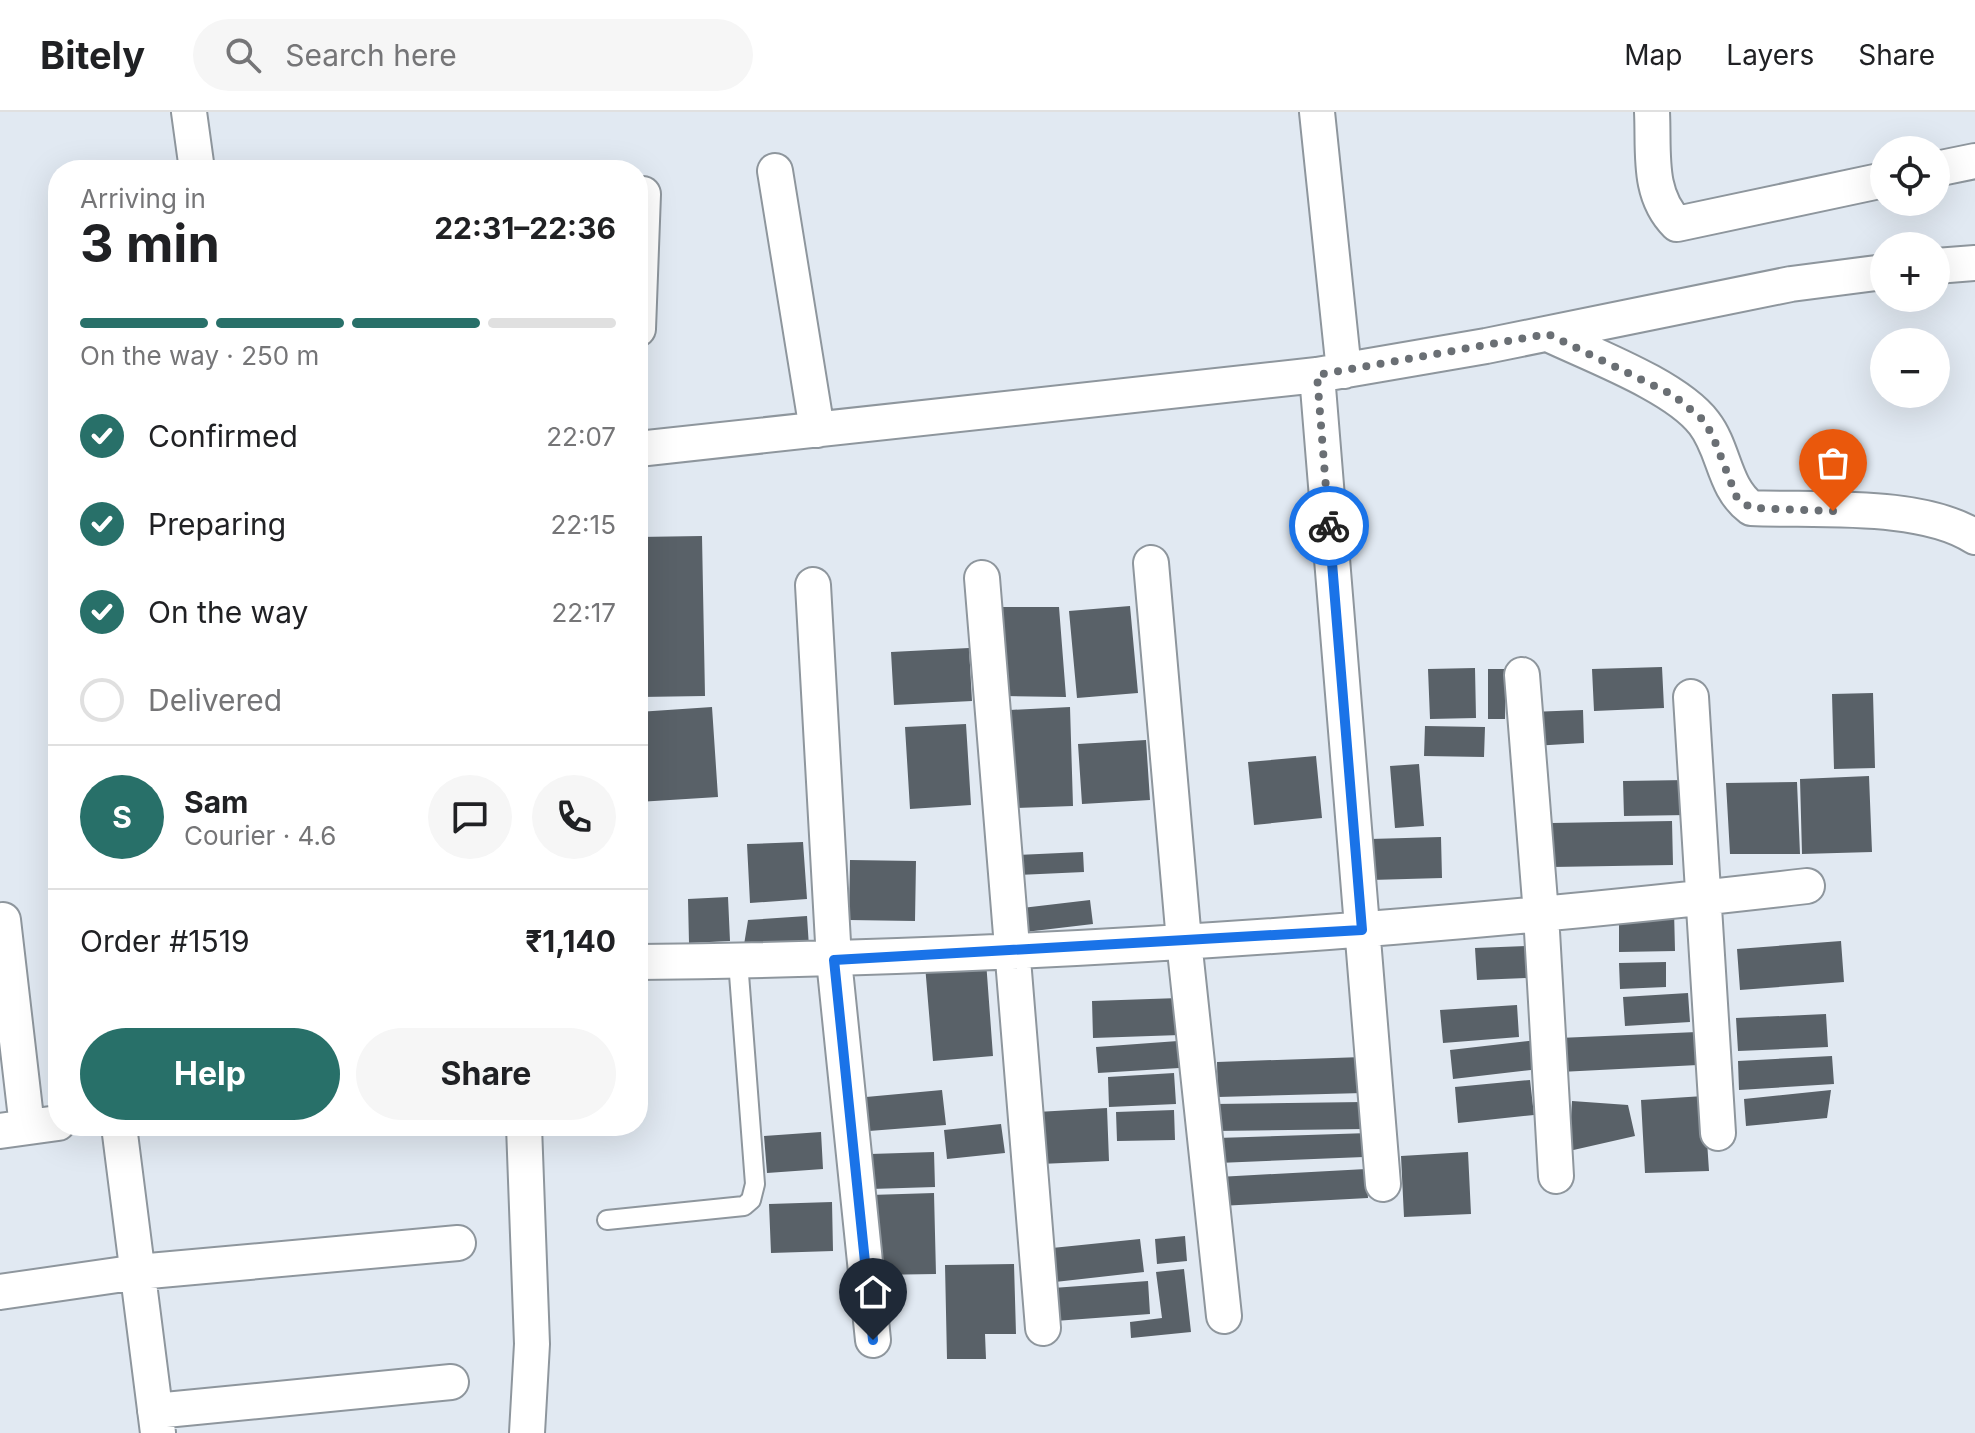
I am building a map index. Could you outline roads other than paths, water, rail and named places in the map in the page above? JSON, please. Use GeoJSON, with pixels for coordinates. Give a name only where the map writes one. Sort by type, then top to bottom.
{"type":"FeatureCollection","features":[{"type":"Feature","properties":{"kind":"street"},"geometry":{"type":"LineString","coordinates":[[189,112],[196,160]]}},
{"type":"Feature","properties":{"kind":"street"},"geometry":{"type":"LineString","coordinates":[[1317,112],[1362,930],[1383,1184]]}},
{"type":"Feature","properties":{"kind":"street"},"geometry":{"type":"LineString","coordinates":[[1652,112],[1655,190],[1664,211],[1677,224],[1870,183]]}},
{"type":"Feature","properties":{"kind":"street"},"geometry":{"type":"LineString","coordinates":[[1950,166],[1975,161]]}},
{"type":"Feature","properties":{"kind":"street"},"geometry":{"type":"LineString","coordinates":[[775,171],[817,430]]}},
{"type":"Feature","properties":{"kind":"street"},"geometry":{"type":"LineString","coordinates":[[1950,265],[1975,263]]}},
{"type":"Feature","properties":{"kind":"street"},"geometry":{"type":"LineString","coordinates":[[648,448],[1330,373],[1548,334],[1791,284],[1870,274]]}},
{"type":"Feature","properties":{"kind":"street"},"geometry":{"type":"LineString","coordinates":[[1548,334],[1673,395],[1702,419],[1712,434],[1737,498],[1751,508],[1916,514],[1963,529],[1975,537]]}},
{"type":"Feature","properties":{"kind":"street"},"geometry":{"type":"LineString","coordinates":[[1151,563],[1184,941],[1224,1316]]}},
{"type":"Feature","properties":{"kind":"street"},"geometry":{"type":"LineString","coordinates":[[982,578],[1043,1328]]}},
{"type":"Feature","properties":{"kind":"street"},"geometry":{"type":"LineString","coordinates":[[813,585],[834,960],[873,1340]]}},
{"type":"Feature","properties":{"kind":"street"},"geometry":{"type":"LineString","coordinates":[[1522,675],[1541,914],[1556,1176]]}},
{"type":"Feature","properties":{"kind":"street"},"geometry":{"type":"LineString","coordinates":[[1691,697],[1718,1133]]}},
{"type":"Feature","properties":{"kind":"street"},"geometry":{"type":"LineString","coordinates":[[648,962],[834,960],[1362,930],[1807,886]]}},
{"type":"Feature","properties":{"kind":"street"},"geometry":{"type":"LineString","coordinates":[[3,920],[28,1127]]}},
{"type":"Feature","properties":{"kind":"street"},"geometry":{"type":"LineString","coordinates":[[120,1136],[156,1422],[451,1382]]}},
{"type":"Feature","properties":{"kind":"street"},"geometry":{"type":"LineString","coordinates":[[524,1136],[532,1344],[527,1433]]}},
{"type":"Feature","properties":{"kind":"street"},"geometry":{"type":"LineString","coordinates":[[0,1292],[138,1272],[458,1243]]}},
{"type":"Feature","properties":{"kind":"lane"},"geometry":{"type":"LineString","coordinates":[[607,1220],[744,1206],[751,1200],[755,1184],[738,961]]}}]}
